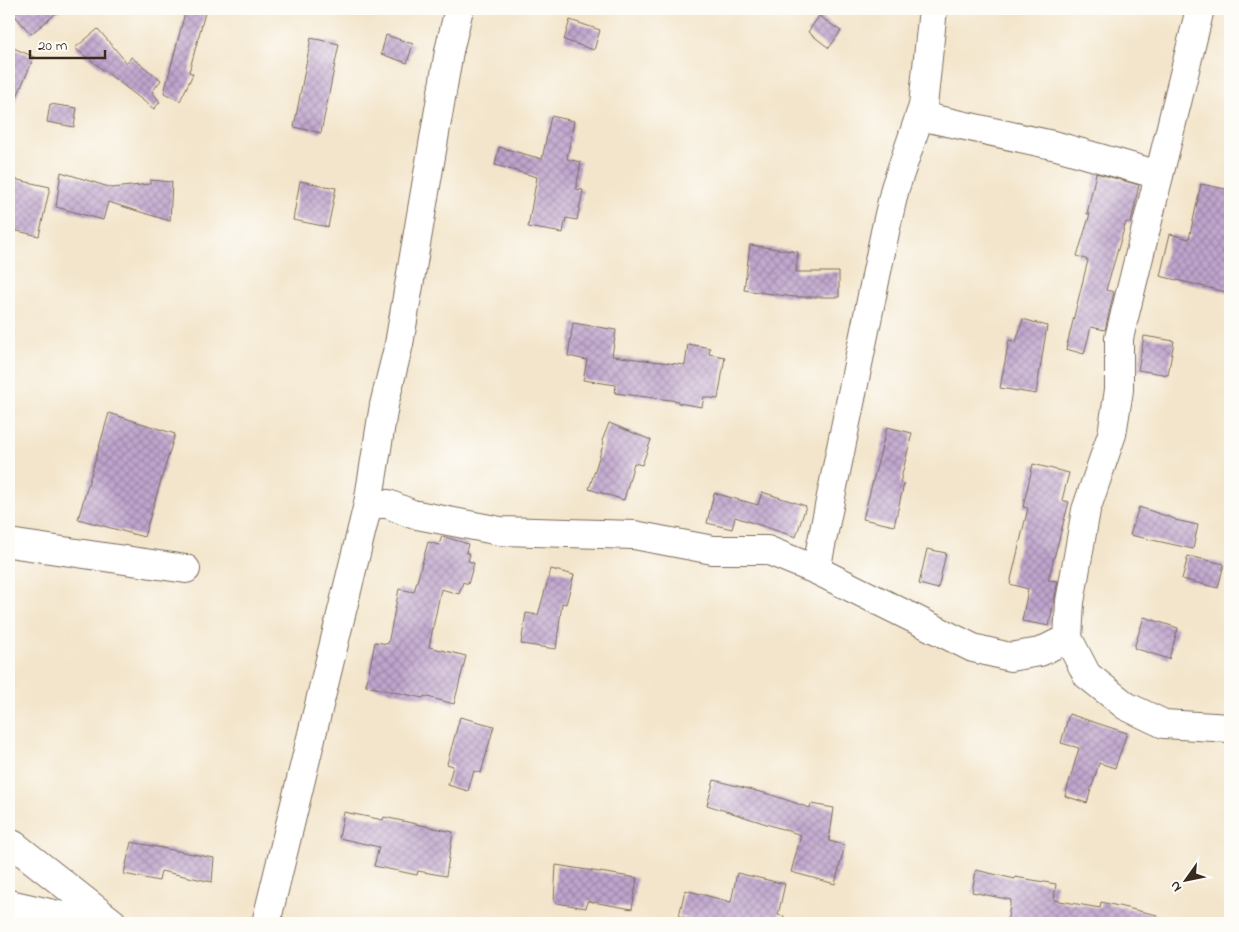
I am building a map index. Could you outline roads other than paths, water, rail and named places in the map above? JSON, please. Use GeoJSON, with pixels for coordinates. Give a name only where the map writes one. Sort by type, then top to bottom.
{"type":"FeatureCollection","features":[{"type":"Feature","properties":{"kind":"street"},"geometry":{"type":"LineString","coordinates":[[266,923],[368,504],[384,405],[398,344],[449,52],[459,9]]}},
{"type":"Feature","properties":{"kind":"street"},"geometry":{"type":"LineString","coordinates":[[816,570],[884,232],[895,188],[920,116],[933,9]]}},
{"type":"Feature","properties":{"kind":"street"},"geometry":{"type":"LineString","coordinates":[[1200,9],[1119,338],[1119,390],[1112,434],[1086,510],[1070,602],[1068,638],[1087,675],[1126,706],[1164,724],[1230,728]]}},
{"type":"Feature","properties":{"kind":"street"},"geometry":{"type":"LineString","coordinates":[[920,116],[1057,146],[1159,175]]}},
{"type":"Feature","properties":{"kind":"street"},"geometry":{"type":"LineString","coordinates":[[368,504],[388,504],[412,514],[500,530],[634,535],[713,550],[767,550],[816,570],[973,648],[1010,658],[1040,652],[1068,638]]}},
{"type":"Feature","properties":{"kind":"street"},"geometry":{"type":"LineString","coordinates":[[9,543],[186,569]]}},
{"type":"Feature","properties":{"kind":"street"},"geometry":{"type":"LineString","coordinates":[[9,843],[112,923]]}},
{"type":"Feature","properties":{"kind":"street"},"geometry":{"type":"LineString","coordinates":[[9,904],[93,923]]}}]}
